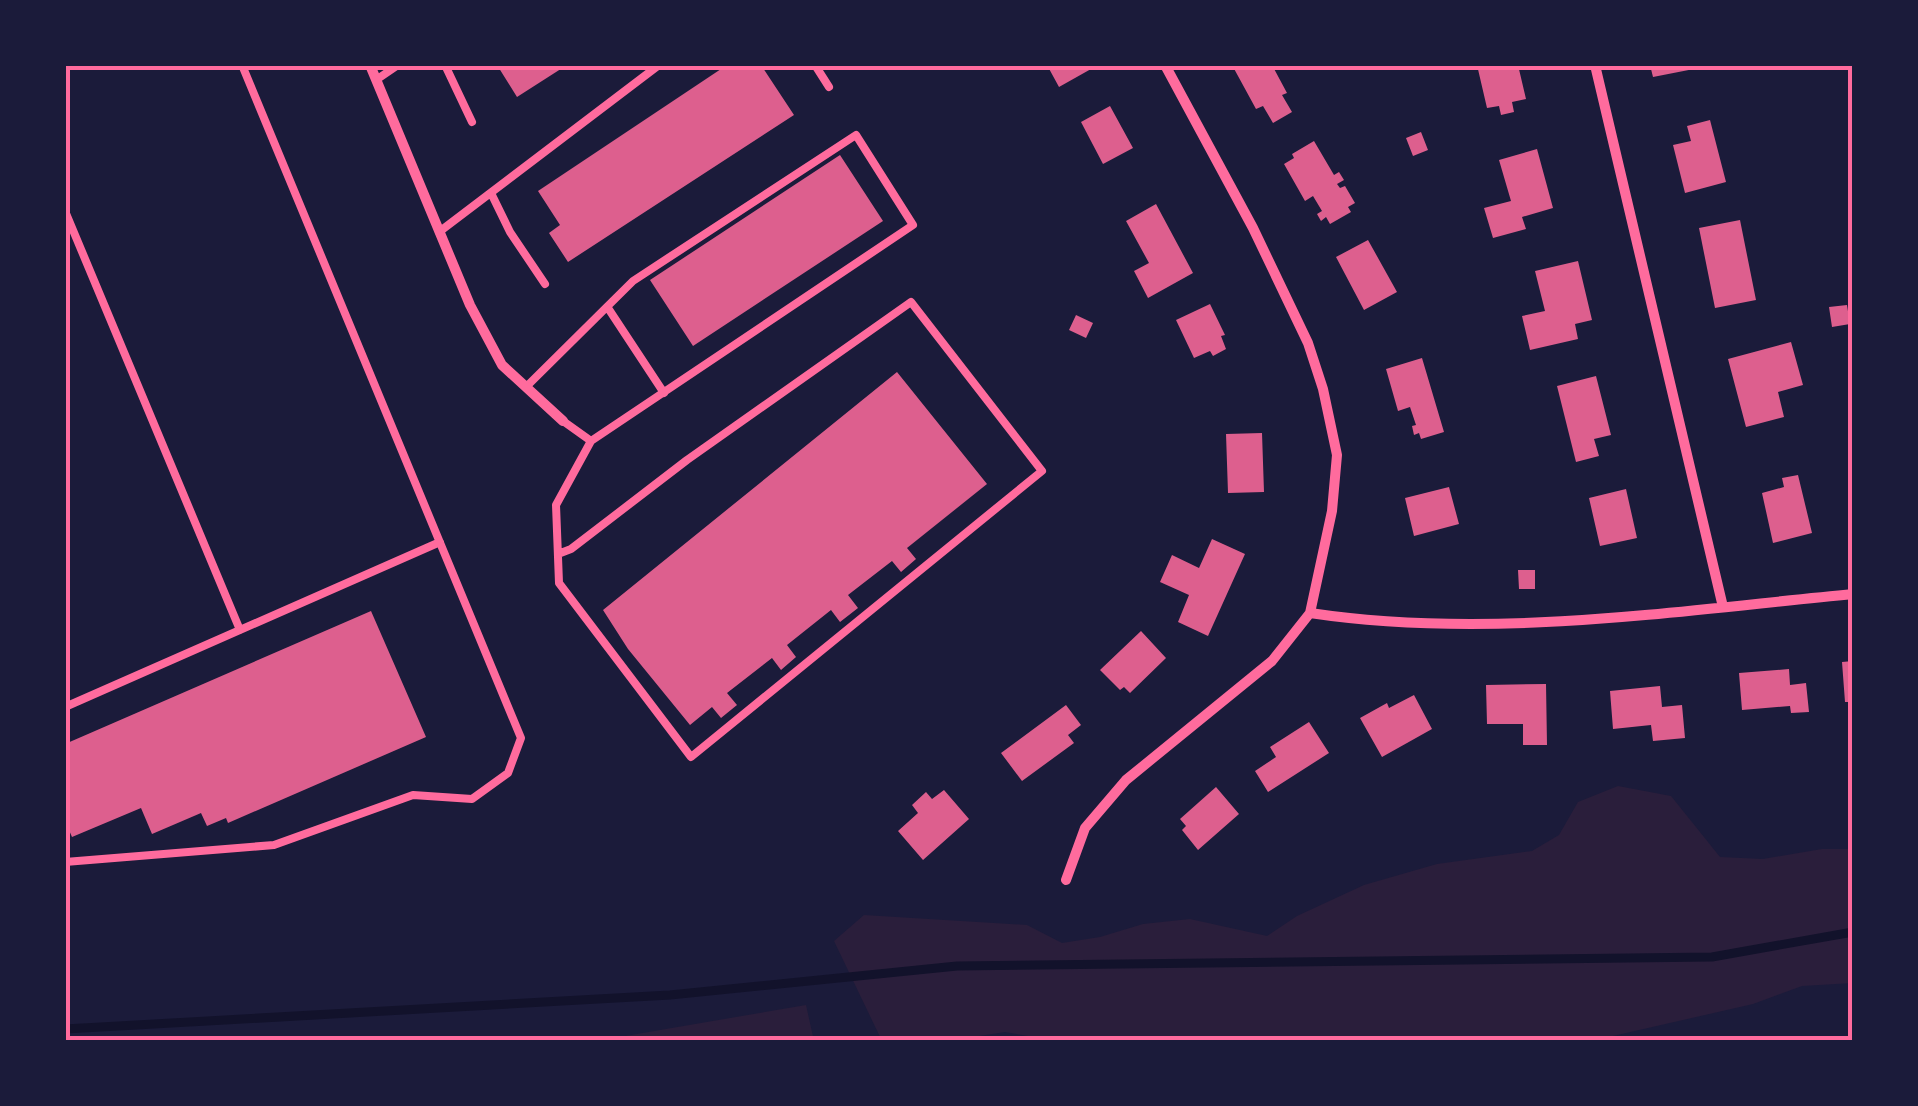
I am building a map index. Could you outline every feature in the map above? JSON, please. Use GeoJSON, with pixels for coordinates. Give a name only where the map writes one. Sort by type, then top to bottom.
{"type":"FeatureCollection","features":[{"type":"Feature","properties":{"kind":"street"},"geometry":{"type":"LineString","coordinates":[[370,65],[470,304],[502,365],[563,422]]}},
{"type":"Feature","properties":{"kind":"street"},"geometry":{"type":"LineString","coordinates":[[1066,880],[1086,828],[1126,780],[1272,662],[1310,614],[1332,510],[1337,455],[1323,389],[1308,344],[1253,228],[1166,65]]}},
{"type":"Feature","properties":{"kind":"street"},"geometry":{"type":"LineString","coordinates":[[1595,65],[1723,606]]}},
{"type":"Feature","properties":{"kind":"street"},"geometry":{"type":"LineString","coordinates":[[1310,614],[1372,623],[1580,622],[1853,594]]}},
{"type":"Feature","properties":{"kind":"lane"},"geometry":{"type":"LineString","coordinates":[[65,862],[274,845],[413,795],[472,799],[508,773],[521,738],[242,65]]}},
{"type":"Feature","properties":{"kind":"lane"},"geometry":{"type":"LineString","coordinates":[[376,80],[398,65]]}},
{"type":"Feature","properties":{"kind":"lane"},"geometry":{"type":"LineString","coordinates":[[444,65],[472,122]]}},
{"type":"Feature","properties":{"kind":"lane"},"geometry":{"type":"LineString","coordinates":[[439,232],[659,65]]}},
{"type":"Feature","properties":{"kind":"lane"},"geometry":{"type":"LineString","coordinates":[[815,65],[829,88]]}},
{"type":"Feature","properties":{"kind":"lane"},"geometry":{"type":"LineString","coordinates":[[526,387],[633,282],[856,136],[913,225],[591,441],[556,506],[559,583],[692,757],[1042,471],[911,302],[687,460],[571,549],[558,554]]}},
{"type":"Feature","properties":{"kind":"lane"},"geometry":{"type":"LineString","coordinates":[[491,193],[510,232],[545,284]]}},
{"type":"Feature","properties":{"kind":"lane"},"geometry":{"type":"LineString","coordinates":[[65,211],[240,630]]}},
{"type":"Feature","properties":{"kind":"lane"},"geometry":{"type":"LineString","coordinates":[[608,308],[664,393]]}},
{"type":"Feature","properties":{"kind":"lane"},"geometry":{"type":"LineString","coordinates":[[563,422],[591,441]]}},
{"type":"Feature","properties":{"kind":"lane"},"geometry":{"type":"LineString","coordinates":[[65,707],[440,542]]}},
{"type":"Feature","properties":{"kind":"shaded area"},"geometry":{"type":"Polygon","coordinates":[[[1618,786],[1671,796],[1720,857],[1763,859],[1822,849],[1853,849],[1853,983],[1802,986],[1753,1004],[1591,1041],[1057,1041],[1005,1032],[947,1041],[882,1041],[834,941],[864,915],[1027,925],[1062,943],[1143,924],[1190,919],[1267,936],[1297,916],[1364,885],[1437,864],[1532,851],[1559,835],[1578,802],[1618,786]]]}},
{"type":"Feature","properties":{"kind":"shaded area"},"geometry":{"type":"Polygon","coordinates":[[[806,1005],[814,1041],[596,1041],[806,1005]]]}},
{"type":"Feature","properties":{"kind":"building"},"geometry":{"type":"Polygon","coordinates":[[[497,65],[567,65],[517,97],[497,65]]]}},
{"type":"Feature","properties":{"kind":"building"},"geometry":{"type":"Polygon","coordinates":[[[727,65],[761,65],[794,115],[568,262],[549,233],[560,225],[538,191],[727,65]]]}},
{"type":"Feature","properties":{"kind":"building"},"geometry":{"type":"Polygon","coordinates":[[[1047,65],[1088,65],[1091,69],[1059,87],[1047,65]]]}},
{"type":"Feature","properties":{"kind":"building"},"geometry":{"type":"Polygon","coordinates":[[[1232,65],[1272,65],[1292,112],[1273,123],[1263,106],[1256,109],[1232,65]]]}},
{"type":"Feature","properties":{"kind":"building"},"geometry":{"type":"Polygon","coordinates":[[[1477,65],[1518,65],[1526,99],[1512,102],[1514,112],[1501,115],[1499,106],[1487,108],[1477,65]]]}},
{"type":"Feature","properties":{"kind":"building"},"geometry":{"type":"Polygon","coordinates":[[[1650,65],[1703,65],[1704,67],[1653,77],[1650,65]]]}},
{"type":"Feature","properties":{"kind":"building"},"geometry":{"type":"Polygon","coordinates":[[[1110,106],[1133,148],[1103,164],[1081,122],[1110,106]]]}},
{"type":"Feature","properties":{"kind":"building"},"geometry":{"type":"Polygon","coordinates":[[[1710,120],[1726,182],[1685,193],[1673,145],[1691,141],[1687,126],[1710,120]]]}},
{"type":"Feature","properties":{"kind":"building"},"geometry":{"type":"Polygon","coordinates":[[[1421,132],[1428,150],[1413,156],[1406,138],[1421,132]]]}},
{"type":"Feature","properties":{"kind":"building"},"geometry":{"type":"Polygon","coordinates":[[[1314,141],[1334,175],[1339,172],[1344,180],[1337,184],[1340,188],[1345,186],[1355,203],[1348,207],[1351,212],[1330,224],[1326,217],[1321,221],[1317,214],[1322,211],[1313,196],[1305,201],[1284,164],[1294,158],[1292,154],[1314,141]]]}},
{"type":"Feature","properties":{"kind":"building"},"geometry":{"type":"Polygon","coordinates":[[[1537,149],[1553,208],[1522,217],[1526,229],[1493,238],[1484,208],[1511,201],[1499,160],[1537,149]]]}},
{"type":"Feature","properties":{"kind":"building"},"geometry":{"type":"Polygon","coordinates":[[[840,155],[883,221],[693,346],[650,280],[840,155]]]}},
{"type":"Feature","properties":{"kind":"building"},"geometry":{"type":"Polygon","coordinates":[[[1156,204],[1193,273],[1148,298],[1134,271],[1149,263],[1126,221],[1156,204]]]}},
{"type":"Feature","properties":{"kind":"building"},"geometry":{"type":"Polygon","coordinates":[[[1740,220],[1756,300],[1715,308],[1699,228],[1740,220]]]}},
{"type":"Feature","properties":{"kind":"building"},"geometry":{"type":"Polygon","coordinates":[[[1368,240],[1397,292],[1364,310],[1336,257],[1368,240]]]}},
{"type":"Feature","properties":{"kind":"building"},"geometry":{"type":"Polygon","coordinates":[[[1578,261],[1592,320],[1575,324],[1578,339],[1530,350],[1522,316],[1545,311],[1535,271],[1578,261]]]}},
{"type":"Feature","properties":{"kind":"building"},"geometry":{"type":"Polygon","coordinates":[[[1210,304],[1225,335],[1221,336],[1226,349],[1213,356],[1210,351],[1194,358],[1176,320],[1210,304]]]}},
{"type":"Feature","properties":{"kind":"building"},"geometry":{"type":"Polygon","coordinates":[[[1847,305],[1850,324],[1832,327],[1829,307],[1847,305]]]}},
{"type":"Feature","properties":{"kind":"building"},"geometry":{"type":"Polygon","coordinates":[[[1076,315],[1093,323],[1086,338],[1069,330],[1076,315]]]}},
{"type":"Feature","properties":{"kind":"building"},"geometry":{"type":"Polygon","coordinates":[[[1791,342],[1803,385],[1778,392],[1784,417],[1746,427],[1728,359],[1791,342]]]}},
{"type":"Feature","properties":{"kind":"building"},"geometry":{"type":"Polygon","coordinates":[[[1422,358],[1444,432],[1421,439],[1419,433],[1414,435],[1412,426],[1416,425],[1410,407],[1398,411],[1386,369],[1422,358]]]}},
{"type":"Feature","properties":{"kind":"building"},"geometry":{"type":"Polygon","coordinates":[[[897,372],[987,484],[907,548],[916,559],[901,572],[892,561],[848,595],[858,608],[840,622],[831,610],[787,645],[796,657],[781,670],[772,658],[727,693],[737,705],[721,718],[712,707],[690,725],[628,649],[603,610],[897,372]]]}},
{"type":"Feature","properties":{"kind":"building"},"geometry":{"type":"Polygon","coordinates":[[[1596,376],[1611,435],[1594,439],[1599,456],[1576,462],[1557,386],[1596,376]]]}},
{"type":"Feature","properties":{"kind":"building"},"geometry":{"type":"Polygon","coordinates":[[[1262,433],[1264,492],[1228,493],[1226,434],[1262,433]]]}},
{"type":"Feature","properties":{"kind":"building"},"geometry":{"type":"Polygon","coordinates":[[[1798,475],[1812,533],[1773,543],[1762,493],[1784,487],[1782,478],[1798,475]]]}},
{"type":"Feature","properties":{"kind":"building"},"geometry":{"type":"Polygon","coordinates":[[[1449,487],[1459,524],[1414,536],[1405,498],[1449,487]]]}},
{"type":"Feature","properties":{"kind":"building"},"geometry":{"type":"Polygon","coordinates":[[[1626,489],[1637,538],[1600,546],[1589,498],[1626,489]]]}},
{"type":"Feature","properties":{"kind":"building"},"geometry":{"type":"Polygon","coordinates":[[[1212,539],[1245,554],[1208,636],[1178,622],[1189,595],[1160,582],[1172,555],[1199,568],[1212,539]]]}},
{"type":"Feature","properties":{"kind":"building"},"geometry":{"type":"Polygon","coordinates":[[[1518,570],[1535,570],[1535,589],[1519,589],[1518,570]]]}},
{"type":"Feature","properties":{"kind":"building"},"geometry":{"type":"Polygon","coordinates":[[[371,611],[426,737],[228,823],[226,818],[207,826],[201,813],[152,834],[141,808],[72,837],[65,821],[65,744],[371,611]]]}},
{"type":"Feature","properties":{"kind":"building"},"geometry":{"type":"Polygon","coordinates":[[[1141,631],[1166,658],[1130,693],[1124,687],[1120,690],[1100,670],[1141,631]]]}},
{"type":"Feature","properties":{"kind":"building"},"geometry":{"type":"Polygon","coordinates":[[[1853,661],[1853,702],[1845,702],[1842,662],[1853,661]]]}},
{"type":"Feature","properties":{"kind":"building"},"geometry":{"type":"Polygon","coordinates":[[[1789,669],[1790,685],[1806,683],[1809,712],[1791,713],[1790,706],[1742,710],[1739,673],[1789,669]]]}},
{"type":"Feature","properties":{"kind":"building"},"geometry":{"type":"Polygon","coordinates":[[[1546,684],[1547,745],[1523,745],[1523,724],[1487,724],[1486,685],[1546,684]]]}},
{"type":"Feature","properties":{"kind":"building"},"geometry":{"type":"Polygon","coordinates":[[[1660,686],[1662,707],[1682,705],[1685,738],[1653,741],[1651,725],[1613,729],[1610,691],[1660,686]]]}},
{"type":"Feature","properties":{"kind":"building"},"geometry":{"type":"Polygon","coordinates":[[[1414,695],[1432,729],[1382,757],[1360,718],[1387,703],[1389,708],[1414,695]]]}},
{"type":"Feature","properties":{"kind":"building"},"geometry":{"type":"Polygon","coordinates":[[[1066,705],[1081,725],[1068,735],[1074,743],[1022,781],[1001,753],[1066,705]]]}},
{"type":"Feature","properties":{"kind":"building"},"geometry":{"type":"Polygon","coordinates":[[[1309,722],[1329,753],[1268,792],[1255,771],[1276,757],[1270,747],[1309,722]]]}},
{"type":"Feature","properties":{"kind":"building"},"geometry":{"type":"Polygon","coordinates":[[[1216,787],[1239,814],[1198,850],[1182,830],[1186,826],[1180,819],[1216,787]]]}},
{"type":"Feature","properties":{"kind":"building"},"geometry":{"type":"Polygon","coordinates":[[[944,790],[969,819],[923,860],[898,831],[918,813],[912,805],[926,792],[932,799],[944,790]]]}},
{"type":"Feature","properties":{"kind":"waterway"},"geometry":{"type":"LineString","coordinates":[[65,1029],[670,995],[957,966],[1712,957],[1853,932]]}}]}
